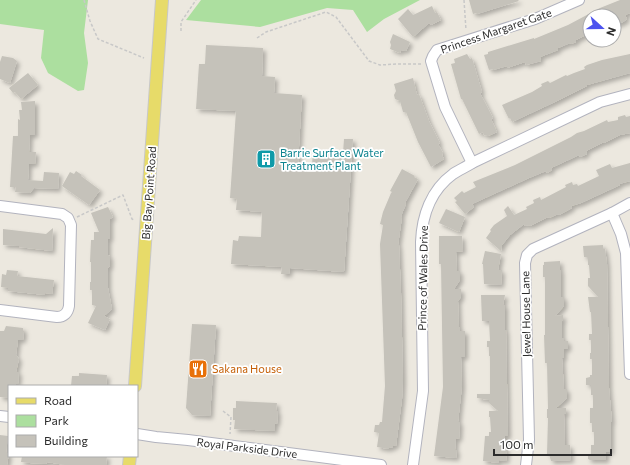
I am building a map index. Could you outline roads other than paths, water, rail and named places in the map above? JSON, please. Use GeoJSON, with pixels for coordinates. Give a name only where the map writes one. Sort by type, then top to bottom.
{"type":"FeatureCollection","features":[{"type":"Feature","properties":{"kind":"main road","name":"Big Bay Point Road"},"geometry":{"type":"LineString","coordinates":[[135,385],[140,332],[162,0]]}},
{"type":"Feature","properties":{"kind":"street","name":"Princess Margaret Gate"},"geometry":{"type":"LineString","coordinates":[[472,163],[445,107],[431,61],[436,50],[535,19],[579,0]]}},
{"type":"Feature","properties":{"kind":"street","name":"Prince of Wales Drive"},"geometry":{"type":"LineString","coordinates":[[413,465],[423,391],[422,229],[428,205],[442,184],[453,174],[472,163],[600,102],[630,94]]}},
{"type":"Feature","properties":{"kind":"street","name":"Jewel House Lane"},"geometry":{"type":"LineString","coordinates":[[526,465],[529,440],[524,263],[527,255],[533,249],[612,213],[630,203]]}},
{"type":"Feature","properties":{"kind":"street"},"geometry":{"type":"LineString","coordinates":[[0,206],[62,214],[68,217],[71,225],[69,306],[66,314],[61,317],[56,317],[0,310]]}},
{"type":"Feature","properties":{"kind":"street"},"geometry":{"type":"LineString","coordinates":[[612,213],[626,250],[630,374]]}},
{"type":"Feature","properties":{"kind":"street","name":"Royal Parkside Drive"},"geometry":{"type":"LineString","coordinates":[[138,434],[381,465]]}},
{"type":"Feature","properties":{"kind":"place","name":"Barrie Surface Water Treatment Plant"},"geometry":{"type":"Point","coordinates":[266,159]}},
{"type":"Feature","properties":{"kind":"place","name":"Sakana House"},"geometry":{"type":"Point","coordinates":[198,369]}}]}
